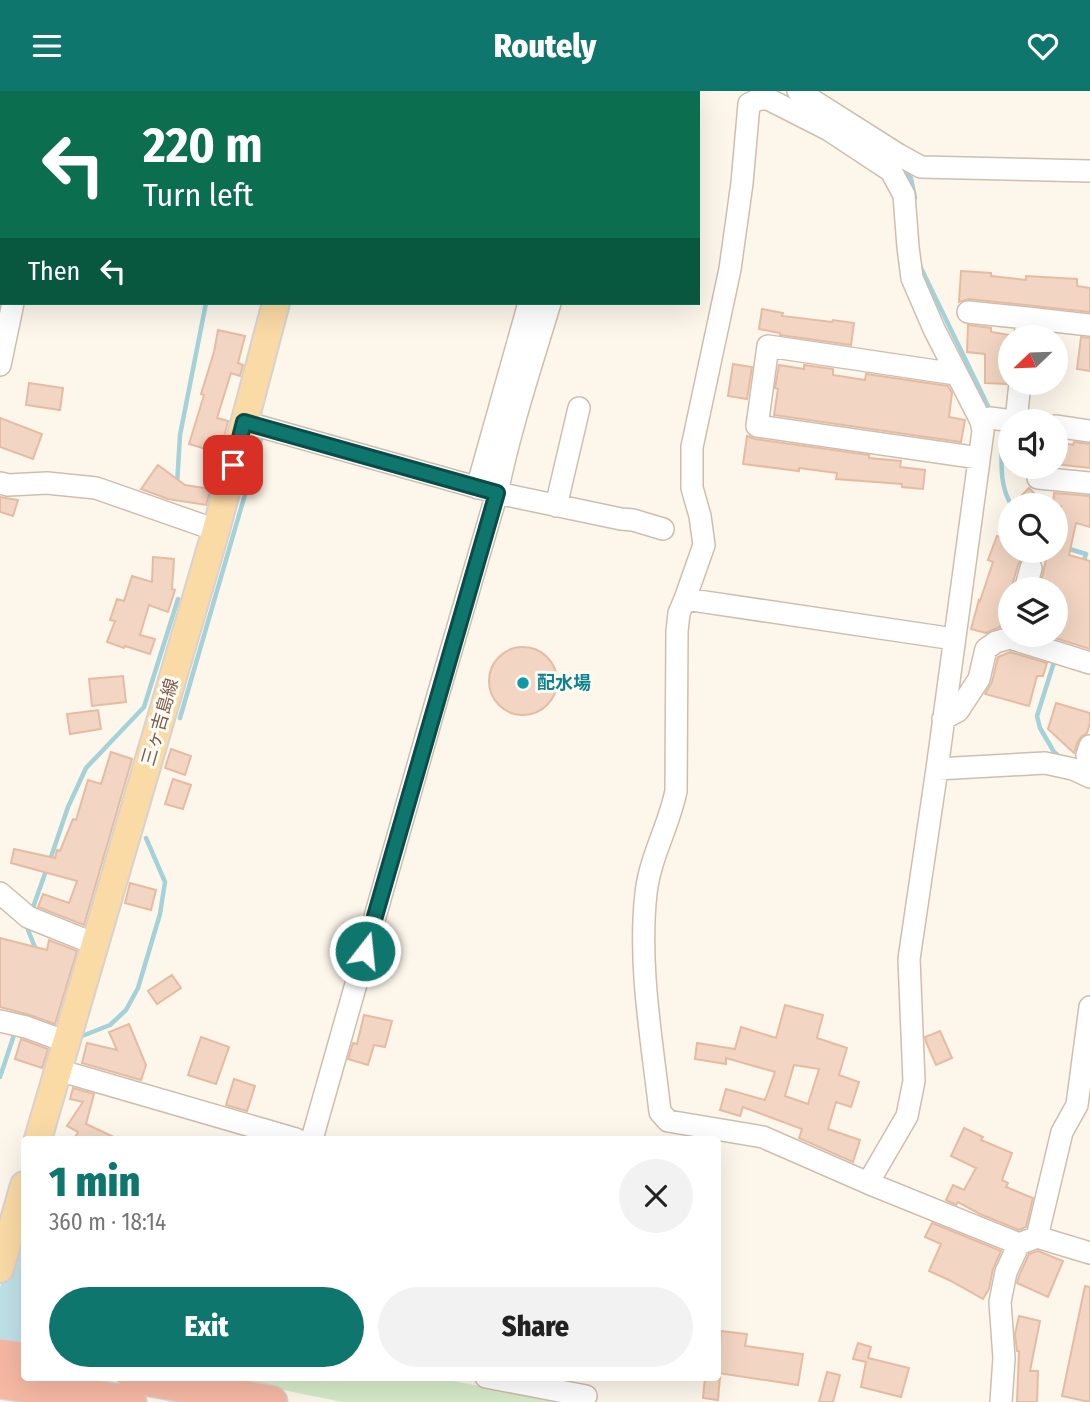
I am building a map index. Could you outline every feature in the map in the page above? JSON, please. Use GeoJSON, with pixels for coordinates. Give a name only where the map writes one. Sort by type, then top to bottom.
{"type":"FeatureCollection","features":[{"type":"Feature","properties":{"kind":"highway"},"geometry":{"type":"LineString","coordinates":[[0,1356],[18,1376]]}},
{"type":"Feature","properties":{"kind":"highway"},"geometry":{"type":"LineString","coordinates":[[40,1381],[130,1402]]}},
{"type":"Feature","properties":{"kind":"highway"},"geometry":{"type":"LineString","coordinates":[[156,1381],[271,1402]]}},
{"type":"Feature","properties":{"kind":"main road","name":"三ヶ吉島線"},"geometry":{"type":"LineString","coordinates":[[39,1136],[216,530],[275,305]]}},
{"type":"Feature","properties":{"kind":"main road"},"geometry":{"type":"LineString","coordinates":[[0,1269],[21,1196]]}},
{"type":"Feature","properties":{"kind":"street"},"geometry":{"type":"LineString","coordinates":[[798,91],[895,163],[904,195],[912,278],[934,329],[981,421],[983,431],[909,959],[914,1081],[907,1116],[868,1183]]}},
{"type":"Feature","properties":{"kind":"street"},"geometry":{"type":"LineString","coordinates":[[1090,171],[921,167],[895,163],[768,99],[759,99],[749,104],[730,269],[692,447],[692,488],[704,545],[679,613],[676,791],[672,811],[654,856],[646,893],[643,969],[660,1112],[668,1121],[763,1137],[868,1183],[1028,1241],[1090,1253]]}},
{"type":"Feature","properties":{"kind":"street"},"geometry":{"type":"LineString","coordinates":[[0,365],[13,305]]}},
{"type":"Feature","properties":{"kind":"street"},"geometry":{"type":"LineString","coordinates":[[313,1136],[434,709],[487,491],[528,305]]}},
{"type":"Feature","properties":{"kind":"street"},"geometry":{"type":"LineString","coordinates":[[487,491],[506,453],[549,305]]}},
{"type":"Feature","properties":{"kind":"street"},"geometry":{"type":"LineString","coordinates":[[968,313],[1014,325]]}},
{"type":"Feature","properties":{"kind":"street"},"geometry":{"type":"LineString","coordinates":[[1068,326],[1090,325]]}},
{"type":"Feature","properties":{"kind":"street"},"geometry":{"type":"LineString","coordinates":[[956,374],[768,346],[757,426],[979,458]]}},
{"type":"Feature","properties":{"kind":"street"},"geometry":{"type":"LineString","coordinates":[[556,506],[579,408]]}},
{"type":"Feature","properties":{"kind":"street"},"geometry":{"type":"LineString","coordinates":[[981,421],[998,419]]}},
{"type":"Feature","properties":{"kind":"street"},"geometry":{"type":"LineString","coordinates":[[244,422],[487,491],[633,520],[663,529]]}},
{"type":"Feature","properties":{"kind":"street"},"geometry":{"type":"LineString","coordinates":[[1068,428],[1090,431]]}},
{"type":"Feature","properties":{"kind":"street"},"geometry":{"type":"LineString","coordinates":[[1048,479],[1090,483]]}},
{"type":"Feature","properties":{"kind":"street"},"geometry":{"type":"LineString","coordinates":[[0,483],[47,483],[96,488],[216,530]]}},
{"type":"Feature","properties":{"kind":"street"},"geometry":{"type":"LineString","coordinates":[[1029,577],[1031,568]]}},
{"type":"Feature","properties":{"kind":"street"},"geometry":{"type":"LineString","coordinates":[[685,599],[954,639]]}},
{"type":"Feature","properties":{"kind":"street"},"geometry":{"type":"LineString","coordinates":[[943,719],[958,711],[979,680],[986,649],[998,641]]}},
{"type":"Feature","properties":{"kind":"street"},"geometry":{"type":"LineString","coordinates":[[1039,647],[1090,663]]}},
{"type":"Feature","properties":{"kind":"street"},"geometry":{"type":"LineString","coordinates":[[1090,746],[1087,755],[1090,756]]}},
{"type":"Feature","properties":{"kind":"street"},"geometry":{"type":"LineString","coordinates":[[937,769],[1045,763],[1073,769],[1090,777]]}},
{"type":"Feature","properties":{"kind":"street"},"geometry":{"type":"LineString","coordinates":[[0,893],[28,917],[95,944]]}},
{"type":"Feature","properties":{"kind":"street"},"geometry":{"type":"LineString","coordinates":[[1001,1402],[1004,1358],[1000,1302],[1006,1272],[1028,1241],[1062,1132],[1077,1105],[1090,1007]]}},
{"type":"Feature","properties":{"kind":"street"},"geometry":{"type":"LineString","coordinates":[[0,1021],[26,1027],[66,1042]]}},
{"type":"Feature","properties":{"kind":"street"},"geometry":{"type":"LineString","coordinates":[[58,1070],[286,1136]]}},
{"type":"Feature","properties":{"kind":"street"},"geometry":{"type":"LineString","coordinates":[[513,1381],[586,1392]]}},
{"type":"Feature","properties":{"kind":"green space"},"geometry":{"type":"Polygon","coordinates":[[[240,1381],[453,1381],[517,1393],[594,1402],[342,1402],[240,1381]]]}},
{"type":"Feature","properties":{"kind":"building"},"geometry":{"type":"Polygon","coordinates":[[[961,271],[991,273],[991,276],[1026,280],[1026,276],[1077,279],[1077,286],[1090,288],[1090,312],[969,299],[959,302],[961,271]]]}},
{"type":"Feature","properties":{"kind":"building"},"geometry":{"type":"Polygon","coordinates":[[[762,309],[783,313],[782,316],[854,323],[851,345],[780,335],[759,329],[762,309]]]}},
{"type":"Feature","properties":{"kind":"building"},"geometry":{"type":"Polygon","coordinates":[[[968,325],[991,328],[991,332],[998,333],[998,384],[985,383],[985,354],[967,352],[968,325]]]}},
{"type":"Feature","properties":{"kind":"building"},"geometry":{"type":"Polygon","coordinates":[[[218,330],[245,336],[238,363],[243,365],[240,376],[231,373],[217,418],[228,421],[220,453],[189,444],[204,395],[201,394],[218,330]]]}},
{"type":"Feature","properties":{"kind":"building"},"geometry":{"type":"Polygon","coordinates":[[[1081,337],[1090,338],[1090,371],[1077,369],[1081,337]]]}},
{"type":"Feature","properties":{"kind":"building"},"geometry":{"type":"Polygon","coordinates":[[[733,364],[752,367],[747,399],[728,396],[733,364]]]}},
{"type":"Feature","properties":{"kind":"building"},"geometry":{"type":"Polygon","coordinates":[[[779,365],[804,369],[804,365],[833,369],[833,375],[865,380],[866,374],[948,386],[952,393],[949,417],[965,420],[961,442],[774,415],[779,365]]]}},
{"type":"Feature","properties":{"kind":"building"},"geometry":{"type":"Polygon","coordinates":[[[29,383],[63,388],[60,410],[26,405],[29,383]]]}},
{"type":"Feature","properties":{"kind":"building"},"geometry":{"type":"Polygon","coordinates":[[[0,418],[42,434],[33,459],[0,447],[0,418]]]}},
{"type":"Feature","properties":{"kind":"building"},"geometry":{"type":"Polygon","coordinates":[[[747,436],[869,455],[869,458],[901,461],[900,467],[925,470],[923,489],[902,487],[902,484],[836,479],[837,473],[743,464],[747,436]]]}},
{"type":"Feature","properties":{"kind":"building"},"geometry":{"type":"Polygon","coordinates":[[[1068,444],[1090,444],[1090,468],[1068,465],[1068,444]]]}},
{"type":"Feature","properties":{"kind":"building"},"geometry":{"type":"Polygon","coordinates":[[[158,465],[185,485],[211,489],[206,505],[168,499],[141,489],[158,465]]]}},
{"type":"Feature","properties":{"kind":"building"},"geometry":{"type":"Polygon","coordinates":[[[1068,494],[1090,496],[1090,527],[1076,523],[1069,555],[1090,561],[1090,649],[1068,642],[1068,577],[1042,577],[1045,563],[1068,563],[1068,494]]]}},
{"type":"Feature","properties":{"kind":"building"},"geometry":{"type":"Polygon","coordinates":[[[0,497],[18,500],[13,516],[0,512],[0,497]]]}},
{"type":"Feature","properties":{"kind":"building"},"geometry":{"type":"Polygon","coordinates":[[[997,536],[998,563],[1019,563],[1015,577],[998,577],[998,628],[986,633],[971,629],[993,562],[988,560],[997,536]]]}},
{"type":"Feature","properties":{"kind":"building"},"geometry":{"type":"Polygon","coordinates":[[[153,557],[174,559],[172,589],[175,590],[168,612],[149,605],[140,635],[155,639],[150,654],[107,642],[115,621],[110,620],[117,599],[124,601],[132,576],[152,582],[153,557]]]}},
{"type":"Feature","properties":{"kind":"building","name":"配水場"},"geometry":{"type":"Polygon","coordinates":[[[530,647],[551,662],[557,674],[555,694],[547,705],[530,715],[516,715],[499,705],[491,694],[489,674],[499,657],[510,649],[530,647]]]}},
{"type":"Feature","properties":{"kind":"building"},"geometry":{"type":"Polygon","coordinates":[[[1010,652],[1047,663],[1043,676],[1037,676],[1029,706],[985,694],[992,682],[998,657],[1010,652]]]}},
{"type":"Feature","properties":{"kind":"building"},"geometry":{"type":"Polygon","coordinates":[[[123,676],[126,702],[92,706],[89,679],[123,676]]]}},
{"type":"Feature","properties":{"kind":"building"},"geometry":{"type":"Polygon","coordinates":[[[1056,703],[1090,713],[1087,733],[1078,741],[1074,753],[1048,729],[1056,703]]]}},
{"type":"Feature","properties":{"kind":"building"},"geometry":{"type":"Polygon","coordinates":[[[98,710],[101,729],[70,734],[67,714],[98,710]]]}},
{"type":"Feature","properties":{"kind":"building"},"geometry":{"type":"Polygon","coordinates":[[[171,749],[191,756],[185,775],[165,768],[171,749]]]}},
{"type":"Feature","properties":{"kind":"building"},"geometry":{"type":"Polygon","coordinates":[[[111,752],[132,759],[84,925],[38,907],[43,894],[69,903],[77,881],[11,863],[14,849],[55,858],[73,819],[76,820],[88,780],[101,784],[111,752]]]}},
{"type":"Feature","properties":{"kind":"building"},"geometry":{"type":"Polygon","coordinates":[[[173,779],[191,785],[183,809],[165,804],[173,779]]]}},
{"type":"Feature","properties":{"kind":"building"},"geometry":{"type":"Polygon","coordinates":[[[130,883],[156,890],[151,910],[125,903],[130,883]]]}},
{"type":"Feature","properties":{"kind":"building"},"geometry":{"type":"Polygon","coordinates":[[[0,938],[47,950],[49,940],[77,951],[55,1024],[0,1007],[0,938]]]}},
{"type":"Feature","properties":{"kind":"building"},"geometry":{"type":"Polygon","coordinates":[[[172,975],[181,988],[157,1004],[148,991],[172,975]]]}},
{"type":"Feature","properties":{"kind":"building"},"geometry":{"type":"Polygon","coordinates":[[[785,1005],[823,1015],[817,1038],[847,1048],[839,1075],[859,1082],[851,1107],[836,1102],[828,1129],[860,1140],[853,1162],[799,1138],[802,1129],[743,1107],[740,1116],[720,1110],[726,1089],[765,1100],[775,1072],[726,1058],[726,1064],[695,1059],[697,1043],[735,1049],[741,1027],[776,1038],[785,1005]],[[794,1065],[785,1096],[808,1104],[819,1069],[794,1065]]]}},
{"type":"Feature","properties":{"kind":"building"},"geometry":{"type":"Polygon","coordinates":[[[364,1015],[392,1021],[385,1047],[374,1045],[368,1065],[348,1059],[353,1043],[357,1044],[364,1015]]]}},
{"type":"Feature","properties":{"kind":"building"},"geometry":{"type":"Polygon","coordinates":[[[129,1024],[146,1065],[141,1080],[82,1063],[87,1043],[117,1050],[109,1032],[129,1024]]]}},
{"type":"Feature","properties":{"kind":"building"},"geometry":{"type":"Polygon","coordinates":[[[940,1031],[952,1058],[936,1065],[925,1037],[940,1031]]]}},
{"type":"Feature","properties":{"kind":"building"},"geometry":{"type":"Polygon","coordinates":[[[201,1037],[229,1047],[216,1084],[188,1075],[201,1037]]]}},
{"type":"Feature","properties":{"kind":"building"},"geometry":{"type":"Polygon","coordinates":[[[21,1039],[48,1049],[42,1068],[15,1059],[21,1039]]]}},
{"type":"Feature","properties":{"kind":"building"},"geometry":{"type":"Polygon","coordinates":[[[234,1079],[255,1086],[247,1111],[226,1105],[234,1079]]]}},
{"type":"Feature","properties":{"kind":"building"},"geometry":{"type":"Polygon","coordinates":[[[73,1088],[94,1094],[86,1124],[112,1136],[76,1136],[78,1132],[67,1126],[83,1102],[70,1099],[73,1088]]]}},
{"type":"Feature","properties":{"kind":"building"},"geometry":{"type":"Polygon","coordinates":[[[964,1128],[983,1137],[981,1140],[1012,1153],[1002,1180],[1008,1183],[1006,1187],[1033,1198],[1026,1227],[1019,1230],[958,1202],[956,1205],[946,1200],[953,1185],[964,1190],[976,1168],[951,1156],[964,1128]]]}},
{"type":"Feature","properties":{"kind":"building"},"geometry":{"type":"Polygon","coordinates":[[[932,1223],[1001,1251],[993,1269],[989,1289],[983,1299],[929,1271],[941,1244],[925,1237],[932,1223]]]}},
{"type":"Feature","properties":{"kind":"building"},"geometry":{"type":"Polygon","coordinates":[[[1038,1251],[1063,1261],[1048,1297],[1017,1283],[1029,1254],[1038,1251]]]}},
{"type":"Feature","properties":{"kind":"building"},"geometry":{"type":"Polygon","coordinates":[[[1085,1286],[1090,1287],[1090,1402],[1062,1396],[1085,1286]]]}},
{"type":"Feature","properties":{"kind":"building"},"geometry":{"type":"Polygon","coordinates":[[[1019,1316],[1040,1321],[1030,1371],[1038,1371],[1037,1402],[1017,1402],[1019,1351],[1015,1334],[1019,1316]]]}},
{"type":"Feature","properties":{"kind":"building"},"geometry":{"type":"Polygon","coordinates":[[[721,1331],[747,1334],[745,1346],[803,1354],[798,1385],[721,1373],[721,1331]]]}},
{"type":"Feature","properties":{"kind":"building"},"geometry":{"type":"Polygon","coordinates":[[[858,1343],[871,1347],[868,1358],[909,1368],[901,1397],[861,1387],[866,1362],[853,1359],[858,1343]]]}},
{"type":"Feature","properties":{"kind":"building"},"geometry":{"type":"Polygon","coordinates":[[[827,1372],[840,1375],[833,1402],[819,1402],[827,1372]]]}},
{"type":"Feature","properties":{"kind":"building"},"geometry":{"type":"Polygon","coordinates":[[[705,1381],[720,1381],[718,1400],[703,1398],[705,1381]]]}},
{"type":"Feature","properties":{"kind":"waterway"},"geometry":{"type":"LineString","coordinates":[[900,166],[911,178],[915,198]]}},
{"type":"Feature","properties":{"kind":"waterway"},"geometry":{"type":"LineString","coordinates":[[920,266],[989,408]]}},
{"type":"Feature","properties":{"kind":"waterway"},"geometry":{"type":"LineString","coordinates":[[177,485],[180,435],[206,305]]}},
{"type":"Feature","properties":{"kind":"waterway"},"geometry":{"type":"LineString","coordinates":[[180,718],[262,436],[266,437]]}},
{"type":"Feature","properties":{"kind":"waterway"},"geometry":{"type":"LineString","coordinates":[[1003,479],[1006,493]]}},
{"type":"Feature","properties":{"kind":"waterway"},"geometry":{"type":"LineString","coordinates":[[1068,549],[1086,554],[1083,563]]}},
{"type":"Feature","properties":{"kind":"waterway"},"geometry":{"type":"LineString","coordinates":[[50,860],[68,807],[86,768],[144,707],[178,599]]}},
{"type":"Feature","properties":{"kind":"waterway"},"geometry":{"type":"LineString","coordinates":[[1055,659],[1037,716],[1040,728],[1054,752],[1061,758]]}},
{"type":"Feature","properties":{"kind":"waterway"},"geometry":{"type":"LineString","coordinates":[[82,1036],[110,1025],[126,1010],[138,988],[160,914],[165,882],[146,838]]}},
{"type":"Feature","properties":{"kind":"waterway"},"geometry":{"type":"LineString","coordinates":[[31,913],[47,868]]}},
{"type":"Feature","properties":{"kind":"waterway"},"geometry":{"type":"LineString","coordinates":[[29,925],[28,930],[36,950]]}},
{"type":"Feature","properties":{"kind":"waterway"},"geometry":{"type":"LineString","coordinates":[[0,1077],[15,1032]]}},
{"type":"Feature","properties":{"kind":"waterway"},"geometry":{"type":"LineString","coordinates":[[0,1248],[21,1259]]}},
{"type":"Feature","properties":{"kind":"waterway"},"geometry":{"type":"LineString","coordinates":[[7,1376],[12,1332],[10,1298],[21,1266]]}},
{"type":"Feature","properties":{"kind":"place","name":"配水場"},"geometry":{"type":"Point","coordinates":[523,683]}},
{"type":"Feature","properties":{"kind":"route"},"geometry":{"type":"LineString","coordinates":[[233,465],[244,422],[497,493],[365,951]]}}]}
